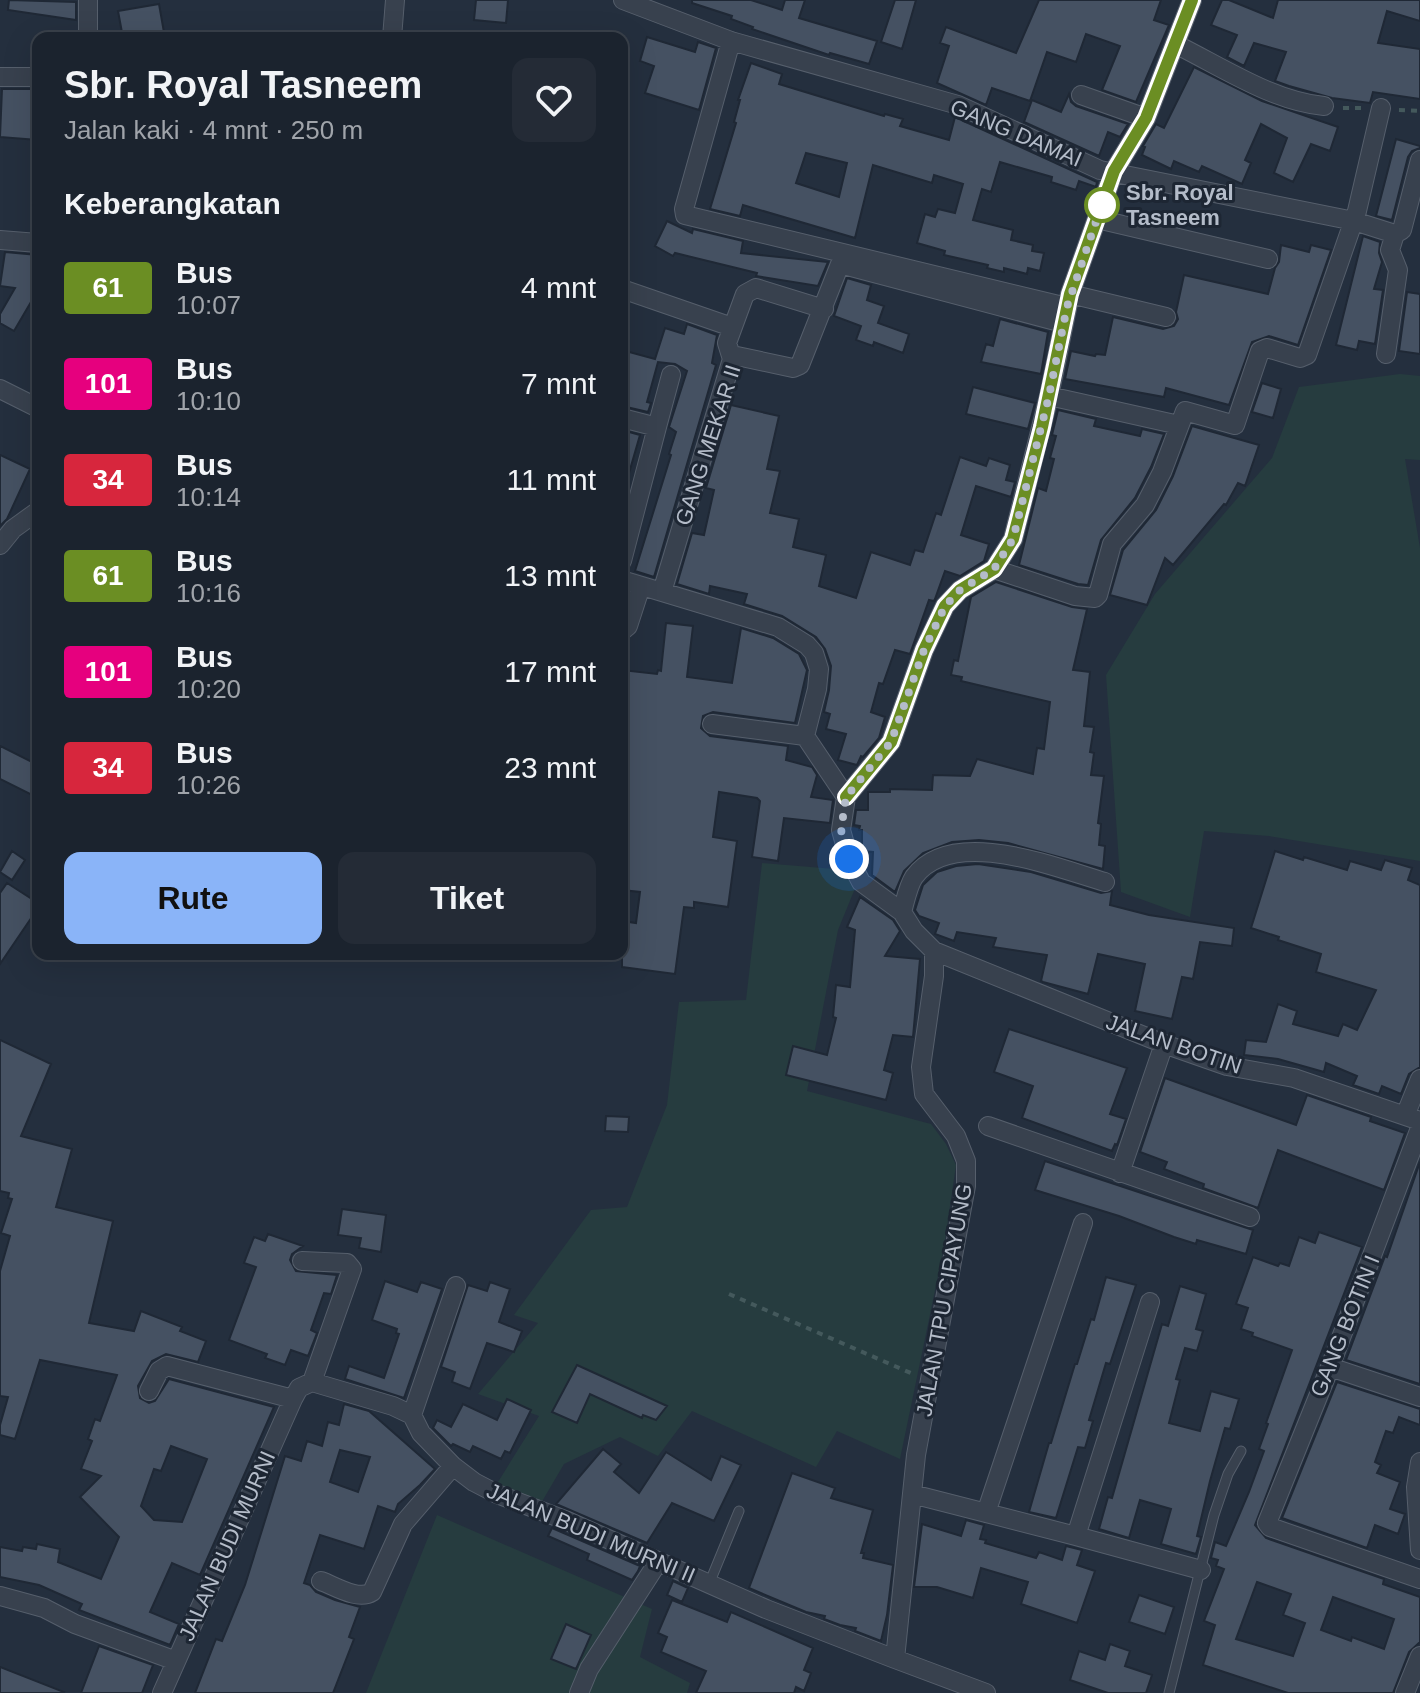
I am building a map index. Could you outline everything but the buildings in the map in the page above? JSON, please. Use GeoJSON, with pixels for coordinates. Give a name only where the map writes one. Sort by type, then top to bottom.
{"type":"FeatureCollection","features":[{"type":"Feature","properties":{"kind":"street"},"geometry":{"type":"LineString","coordinates":[[88,0],[88,32]]}},
{"type":"Feature","properties":{"kind":"street"},"geometry":{"type":"LineString","coordinates":[[392,32],[395,0]]}},
{"type":"Feature","properties":{"kind":"street","name":"GANG DAMAI"},"geometry":{"type":"LineString","coordinates":[[623,0],[731,41],[958,105],[1100,170],[1354,221],[1395,234]]}},
{"type":"Feature","properties":{"kind":"street"},"geometry":{"type":"LineString","coordinates":[[934,951],[914,931],[902,912],[861,882],[849,859],[841,830],[846,797],[891,742],[924,650],[945,606],[960,590],[994,569],[1009,547],[1020,520],[1067,308],[1114,171],[1146,118],[1192,0]]}},
{"type":"Feature","properties":{"kind":"street"},"geometry":{"type":"LineString","coordinates":[[731,41],[684,209],[685,215],[1067,308]]}},
{"type":"Feature","properties":{"kind":"street"},"geometry":{"type":"LineString","coordinates":[[1175,44],[1265,88],[1309,105],[1324,106]]}},
{"type":"Feature","properties":{"kind":"street"},"geometry":{"type":"LineString","coordinates":[[0,77],[32,77]]}},
{"type":"Feature","properties":{"kind":"street"},"geometry":{"type":"LineString","coordinates":[[1081,95],[1146,118]]}},
{"type":"Feature","properties":{"kind":"street"},"geometry":{"type":"LineString","coordinates":[[994,569],[1075,596],[1093,598],[1098,595],[1112,544],[1145,505],[1162,472],[1185,411],[1235,425],[1239,422],[1260,351],[1267,348],[1300,358],[1307,355],[1354,221],[1381,108]]}},
{"type":"Feature","properties":{"kind":"street"},"geometry":{"type":"LineString","coordinates":[[1386,354],[1398,270],[1390,250],[1395,234],[1402,230],[1420,160]]}},
{"type":"Feature","properties":{"kind":"street"},"geometry":{"type":"LineString","coordinates":[[1097,219],[1268,259]]}},
{"type":"Feature","properties":{"kind":"street"},"geometry":{"type":"LineString","coordinates":[[0,240],[32,243]]}},
{"type":"Feature","properties":{"kind":"street"},"geometry":{"type":"LineString","coordinates":[[732,359],[727,343],[745,294],[756,288],[824,309],[840,264],[1067,308],[1166,317]]}},
{"type":"Feature","properties":{"kind":"street"},"geometry":{"type":"LineString","coordinates":[[628,291],[732,327]]}},
{"type":"Feature","properties":{"kind":"street","name":"GANG MEKAR II"},"geometry":{"type":"LineString","coordinates":[[662,592],[732,359],[737,356],[796,368],[824,309]]}},
{"type":"Feature","properties":{"kind":"street"},"geometry":{"type":"LineString","coordinates":[[628,538],[671,375]]}},
{"type":"Feature","properties":{"kind":"street"},"geometry":{"type":"LineString","coordinates":[[0,389],[32,405]]}},
{"type":"Feature","properties":{"kind":"street"},"geometry":{"type":"LineString","coordinates":[[1049,396],[1179,425]]}},
{"type":"Feature","properties":{"kind":"street"},"geometry":{"type":"LineString","coordinates":[[628,420],[657,427]]}},
{"type":"Feature","properties":{"kind":"street"},"geometry":{"type":"LineString","coordinates":[[0,545],[13,529],[32,515]]}},
{"type":"Feature","properties":{"kind":"street"},"geometry":{"type":"LineString","coordinates":[[628,582],[778,627],[807,645],[818,660],[819,678],[805,736],[846,797]]}},
{"type":"Feature","properties":{"kind":"street"},"geometry":{"type":"LineString","coordinates":[[628,626],[641,586]]}},
{"type":"Feature","properties":{"kind":"street"},"geometry":{"type":"LineString","coordinates":[[712,724],[805,736]]}},
{"type":"Feature","properties":{"kind":"street"},"geometry":{"type":"LineString","coordinates":[[902,912],[913,877],[928,865],[975,850],[1011,854],[1105,882]]}},
{"type":"Feature","properties":{"kind":"street","name":"JALAN BOTIN"},"geometry":{"type":"LineString","coordinates":[[934,951],[1164,1044],[1227,1066],[1294,1078],[1412,1118]]}},
{"type":"Feature","properties":{"kind":"street","name":"JALAN TPU CIPAYUNG"},"geometry":{"type":"LineString","coordinates":[[895,1659],[912,1494],[966,1186],[966,1161],[956,1136],[924,1094],[921,1067],[934,976],[934,951]]}},
{"type":"Feature","properties":{"kind":"street"},"geometry":{"type":"LineString","coordinates":[[1120,1173],[1164,1044]]}},
{"type":"Feature","properties":{"kind":"street"},"geometry":{"type":"LineString","coordinates":[[1412,1118],[1420,1079]]}},
{"type":"Feature","properties":{"kind":"street"},"geometry":{"type":"LineString","coordinates":[[988,1126],[1250,1217]]}},
{"type":"Feature","properties":{"kind":"street","name":"GANG BOTIN I"},"geometry":{"type":"LineString","coordinates":[[1420,1128],[1330,1367],[1267,1523],[1270,1527],[1420,1579]]}},
{"type":"Feature","properties":{"kind":"street"},"geometry":{"type":"LineString","coordinates":[[986,1513],[1083,1223]]}},
{"type":"Feature","properties":{"kind":"street"},"geometry":{"type":"LineString","coordinates":[[302,1261],[347,1263],[352,1269],[312,1382]]}},
{"type":"Feature","properties":{"kind":"street"},"geometry":{"type":"LineString","coordinates":[[149,1391],[159,1371],[167,1366],[293,1399],[299,1388],[312,1382],[393,1406],[412,1415],[456,1286]]}},
{"type":"Feature","properties":{"kind":"street"},"geometry":{"type":"LineString","coordinates":[[1076,1536],[1150,1302]]}},
{"type":"Feature","properties":{"kind":"street"},"geometry":{"type":"LineString","coordinates":[[1330,1367],[1420,1397]]}},
{"type":"Feature","properties":{"kind":"street","name":"JALAN BUDI MURNI"},"geometry":{"type":"LineString","coordinates":[[162,1693],[293,1399]]}},
{"type":"Feature","properties":{"kind":"street","name":"JALAN BUDI MURNI II"},"geometry":{"type":"LineString","coordinates":[[412,1415],[421,1433],[453,1466],[497,1494],[895,1659]]}},
{"type":"Feature","properties":{"kind":"street"},"geometry":{"type":"LineString","coordinates":[[1420,1462],[1416,1487],[1420,1550]]}},
{"type":"Feature","properties":{"kind":"street"},"geometry":{"type":"LineString","coordinates":[[321,1581],[359,1595],[366,1596],[372,1592],[403,1524],[453,1466]]}},
{"type":"Feature","properties":{"kind":"street"},"geometry":{"type":"LineString","coordinates":[[912,1494],[1201,1570]]}},
{"type":"Feature","properties":{"kind":"street"},"geometry":{"type":"LineString","coordinates":[[579,1693],[589,1669],[658,1562]]}},
{"type":"Feature","properties":{"kind":"street"},"geometry":{"type":"LineString","coordinates":[[0,1596],[44,1608],[75,1624],[176,1661]]}},
{"type":"Feature","properties":{"kind":"street"},"geometry":{"type":"LineString","coordinates":[[1405,1693],[1420,1656]]}},
{"type":"Feature","properties":{"kind":"street"},"geometry":{"type":"LineString","coordinates":[[895,1659],[986,1693]]}},
{"type":"Feature","properties":{"kind":"lane"},"geometry":{"type":"LineString","coordinates":[[1169,1693],[1214,1515],[1228,1474],[1241,1451]]}},
{"type":"Feature","properties":{"kind":"lane"},"geometry":{"type":"LineString","coordinates":[[709,1584],[739,1511]]}},
{"type":"Feature","properties":{"kind":"path"},"geometry":{"type":"LineString","coordinates":[[729,1294],[930,1381]]}},
{"type":"Feature","properties":{"kind":"green space"},"geometry":{"type":"Polygon","coordinates":[[[1400,374],[1420,376],[1420,460],[1405,459],[1420,548],[1420,861],[1269,836],[1204,831],[1190,917],[1121,892],[1106,675],[1155,594],[1272,458],[1299,387],[1400,374]]]}},
{"type":"Feature","properties":{"kind":"green space"},"geometry":{"type":"Polygon","coordinates":[[[762,863],[847,870],[856,886],[838,930],[807,1091],[931,1124],[956,1165],[944,1247],[900,1459],[837,1431],[816,1467],[692,1411],[658,1456],[620,1437],[564,1464],[537,1510],[493,1490],[539,1416],[478,1394],[538,1323],[514,1315],[591,1210],[627,1207],[667,1105],[679,1002],[746,1000],[762,863]]]}},
{"type":"Feature","properties":{"kind":"green space"},"geometry":{"type":"Polygon","coordinates":[[[437,1515],[652,1609],[640,1657],[690,1683],[687,1693],[366,1693],[437,1515]]]}},
{"type":"Feature","properties":{"kind":"bus line","name":"61"},"geometry":{"type":"LineString","coordinates":[[846,797],[891,742],[924,650],[945,606],[960,590],[994,569],[1013,539],[1042,427],[1070,294],[1114,171],[1146,118],[1192,0]]}},
{"type":"Feature","properties":{"kind":"place","name":"Sbr. Royal Tasneem"},"geometry":{"type":"Point","coordinates":[1102,205]}},
{"type":"Feature","properties":{"kind":"route"},"geometry":{"type":"LineString","coordinates":[[849,859],[841,830],[846,797],[891,742],[924,650],[945,606],[960,590],[994,569],[1013,539],[1049,396],[1070,294],[1105,195],[1102,205]]}}]}
